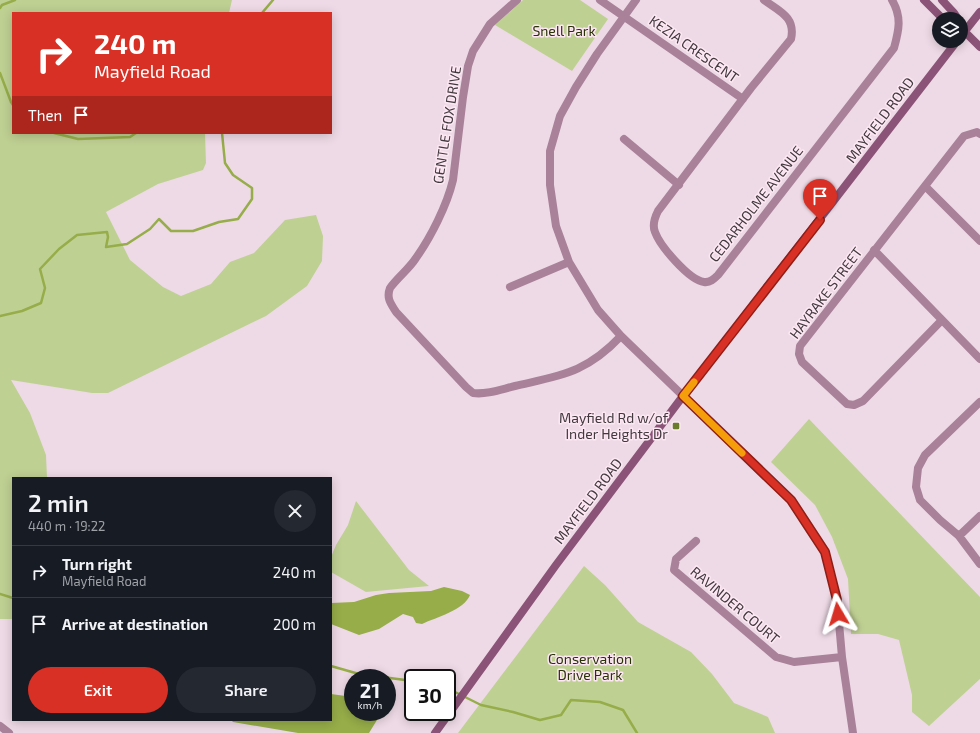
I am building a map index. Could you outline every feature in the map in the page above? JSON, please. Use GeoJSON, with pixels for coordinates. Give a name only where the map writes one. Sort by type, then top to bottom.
{"type":"FeatureCollection","features":[{"type":"Feature","properties":{"kind":"main road"},"geometry":{"type":"LineString","coordinates":[[924,0],[936,12]]}},
{"type":"Feature","properties":{"kind":"main road"},"geometry":{"type":"LineString","coordinates":[[942,0],[953,12]]}},
{"type":"Feature","properties":{"kind":"main road"},"geometry":{"type":"LineString","coordinates":[[968,25],[980,12]]}},
{"type":"Feature","properties":{"kind":"main road"},"geometry":{"type":"LineString","coordinates":[[968,36],[980,47]]}},
{"type":"Feature","properties":{"kind":"main road","name":"MAYFIELD ROAD"},"geometry":{"type":"LineString","coordinates":[[435,733],[556,565],[683,396],[952,48]]}},
{"type":"Feature","properties":{"kind":"street","name":"GENTLE FOX DRIVE"},"geometry":{"type":"LineString","coordinates":[[517,0],[490,24],[473,50],[468,66],[453,180],[449,195],[435,225],[416,259],[390,288],[388,293],[389,302],[396,312],[473,393],[491,392],[567,374],[594,360],[621,336]]}},
{"type":"Feature","properties":{"kind":"street","name":"KEZIA CRESCENT"},"geometry":{"type":"LineString","coordinates":[[600,0],[743,99],[791,39],[793,31],[792,24],[784,14],[764,0]]}},
{"type":"Feature","properties":{"kind":"street"},"geometry":{"type":"LineString","coordinates":[[636,0],[597,54],[560,116],[550,151],[550,185],[556,226],[569,262],[598,310],[621,336],[791,500],[825,552],[837,600],[842,657],[853,733]]}},
{"type":"Feature","properties":{"kind":"street","name":"CEDARHOLME AVENUE"},"geometry":{"type":"LineString","coordinates":[[743,99],[658,211],[654,220],[655,231],[664,247],[676,262],[695,279],[706,283],[718,276],[894,48],[898,34],[899,22],[897,9],[892,0]]}},
{"type":"Feature","properties":{"kind":"street","name":"HAYRAKE STREET"},"geometry":{"type":"LineString","coordinates":[[942,320],[863,401],[854,405],[847,404],[802,362],[799,354],[800,346],[964,136],[977,132],[980,134]]}},
{"type":"Feature","properties":{"kind":"street"},"geometry":{"type":"LineString","coordinates":[[624,139],[679,184]]}},
{"type":"Feature","properties":{"kind":"street"},"geometry":{"type":"LineString","coordinates":[[925,186],[980,241]]}},
{"type":"Feature","properties":{"kind":"street"},"geometry":{"type":"LineString","coordinates":[[874,250],[980,359]]}},
{"type":"Feature","properties":{"kind":"street"},"geometry":{"type":"LineString","coordinates":[[510,287],[569,262]]}},
{"type":"Feature","properties":{"kind":"street"},"geometry":{"type":"LineString","coordinates":[[980,402],[925,455],[918,468],[916,487],[920,500],[959,536],[980,564]]}},
{"type":"Feature","properties":{"kind":"street"},"geometry":{"type":"LineString","coordinates":[[959,536],[980,516]]}},
{"type":"Feature","properties":{"kind":"street","name":"RAVINDER COURT"},"geometry":{"type":"LineString","coordinates":[[696,541],[676,559],[674,570],[776,657],[794,662],[842,657]]}},
{"type":"Feature","properties":{"kind":"street"},"geometry":{"type":"LineString","coordinates":[[0,726],[8,733]]}},
{"type":"Feature","properties":{"kind":"green space"},"geometry":{"type":"Polygon","coordinates":[[[0,0],[232,0],[229,12],[12,12],[12,134],[205,134],[206,163],[203,170],[158,184],[106,212],[130,260],[163,287],[181,296],[211,284],[230,262],[254,253],[285,220],[316,215],[323,236],[322,261],[307,286],[266,316],[108,393],[92,393],[11,380],[30,413],[46,455],[47,477],[12,477],[12,619],[0,619],[0,0]]]}},
{"type":"Feature","properties":{"kind":"green space","name":"Snell Park"},"geometry":{"type":"Polygon","coordinates":[[[523,0],[580,0],[608,19],[572,71],[495,25],[523,0]]]}},
{"type":"Feature","properties":{"kind":"green space"},"geometry":{"type":"Polygon","coordinates":[[[809,419],[980,597],[980,679],[929,726],[912,712],[912,695],[899,640],[878,634],[851,634],[848,579],[832,537],[815,505],[771,462],[809,419]]]}},
{"type":"Feature","properties":{"kind":"green space"},"geometry":{"type":"Polygon","coordinates":[[[356,501],[409,570],[429,586],[366,592],[332,573],[332,555],[348,525],[356,501]]]}},
{"type":"Feature","properties":{"kind":"green space","name":"Conservation Drive Park"},"geometry":{"type":"Polygon","coordinates":[[[584,566],[605,585],[638,622],[691,652],[712,674],[734,703],[768,717],[775,733],[458,733],[584,566]]]}},
{"type":"Feature","properties":{"kind":"shaded area"},"geometry":{"type":"Polygon","coordinates":[[[444,587],[462,591],[470,595],[462,605],[456,609],[422,624],[416,623],[413,617],[403,614],[379,629],[359,635],[332,624],[332,603],[354,602],[376,595],[389,593],[431,591],[444,587]]]}},
{"type":"Feature","properties":{"kind":"shaded area"},"geometry":{"type":"Polygon","coordinates":[[[332,694],[344,696],[344,721],[376,721],[369,733],[298,733],[232,721],[332,721],[332,694]]]}},
{"type":"Feature","properties":{"kind":"waterway"},"geometry":{"type":"LineString","coordinates":[[0,8],[2,5],[15,0]]}},
{"type":"Feature","properties":{"kind":"waterway"},"geometry":{"type":"LineString","coordinates":[[263,12],[273,0]]}},
{"type":"Feature","properties":{"kind":"waterway"},"geometry":{"type":"LineString","coordinates":[[0,73],[12,104]]}},
{"type":"Feature","properties":{"kind":"waterway"},"geometry":{"type":"LineString","coordinates":[[58,134],[78,139],[130,137],[134,134]]}},
{"type":"Feature","properties":{"kind":"waterway"},"geometry":{"type":"LineString","coordinates":[[0,316],[22,311],[41,303],[45,288],[40,269],[59,249],[77,235],[107,232],[108,237],[106,247],[127,244],[150,229],[159,219],[171,231],[193,231],[219,222],[238,219],[252,199],[252,188],[233,175],[225,163],[222,134]]}},
{"type":"Feature","properties":{"kind":"waterway"},"geometry":{"type":"LineString","coordinates":[[0,594],[12,598]]}},
{"type":"Feature","properties":{"kind":"waterway"},"geometry":{"type":"LineString","coordinates":[[332,666],[359,674],[404,680]]}},
{"type":"Feature","properties":{"kind":"waterway"},"geometry":{"type":"LineString","coordinates":[[456,692],[481,705],[540,720],[561,715],[571,700],[600,702],[623,710],[637,733]]}},
{"type":"Feature","properties":{"kind":"slow traffic"},"geometry":{"type":"LineString","coordinates":[[694,382],[683,396],[742,453]]}},
{"type":"Feature","properties":{"kind":"place","name":"Mayfield Rd w/of Inder Heights Dr"},"geometry":{"type":"Point","coordinates":[676,426]}},
{"type":"Feature","properties":{"kind":"route"},"geometry":{"type":"LineString","coordinates":[[820,220],[683,396],[791,500],[825,552],[837,600],[838,614]]}}]}
